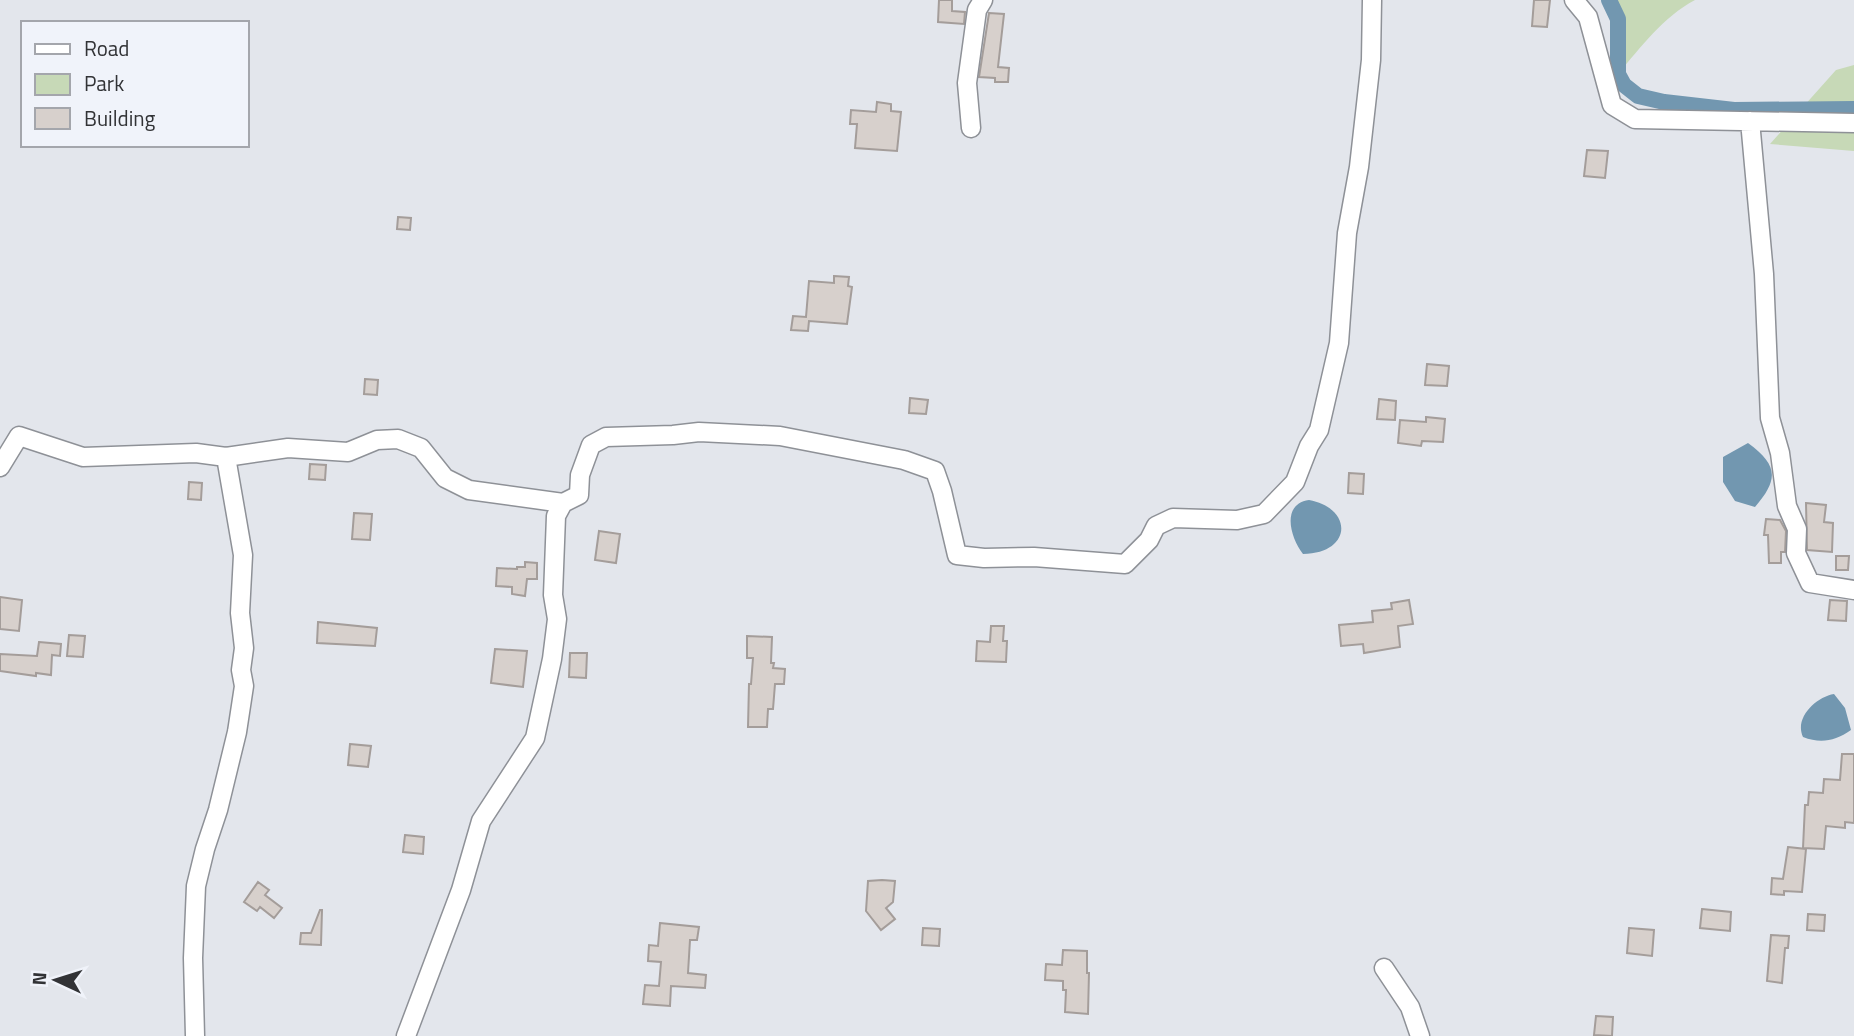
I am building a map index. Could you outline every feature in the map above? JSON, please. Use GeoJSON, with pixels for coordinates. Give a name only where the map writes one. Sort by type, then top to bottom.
{"type":"FeatureCollection","features":[{"type":"Feature","properties":{"kind":"street"},"geometry":{"type":"LineString","coordinates":[[971,128],[967,83],[977,10],[983,0]]}},
{"type":"Feature","properties":{"kind":"street"},"geometry":{"type":"LineString","coordinates":[[0,467],[19,436],[83,457],[196,453],[226,457],[288,448],[348,452],[377,440],[398,439],[421,449],[445,478],[469,490],[563,503],[579,495],[580,475],[591,445],[606,437],[699,432],[780,436],[904,460],[935,471],[957,555],[984,558],[1034,557],[1125,564],[1149,540],[1156,526],[1173,519],[1237,520],[1264,514],[1294,482],[1319,430],[1339,343],[1347,233],[1359,167],[1371,60],[1372,0]]}},
{"type":"Feature","properties":{"kind":"street"},"geometry":{"type":"LineString","coordinates":[[1574,0],[1588,17],[1612,104],[1635,119],[1854,123]]}},
{"type":"Feature","properties":{"kind":"street"},"geometry":{"type":"LineString","coordinates":[[1750,121],[1764,274],[1770,418],[1780,453],[1787,506],[1797,529],[1796,553],[1810,583],[1854,590]]}},
{"type":"Feature","properties":{"kind":"street"},"geometry":{"type":"LineString","coordinates":[[195,1036],[193,958],[196,886],[237,732],[244,686],[240,613],[243,555],[226,457]]}},
{"type":"Feature","properties":{"kind":"street"},"geometry":{"type":"LineString","coordinates":[[406,1036],[461,890],[481,821],[535,738],[552,659],[556,618],[553,595],[556,516],[563,503]]}},
{"type":"Feature","properties":{"kind":"street"},"geometry":{"type":"LineString","coordinates":[[1384,968],[1410,1007],[1420,1036]]}},
{"type":"Feature","properties":{"kind":"green space"},"geometry":{"type":"Polygon","coordinates":[[[1612,0],[1695,0],[1663,24],[1618,74],[1612,0]]]}},
{"type":"Feature","properties":{"kind":"green space"},"geometry":{"type":"Polygon","coordinates":[[[1854,65],[1854,151],[1770,144],[1836,70],[1854,65]]]}},
{"type":"Feature","properties":{"kind":"water"},"geometry":{"type":"Polygon","coordinates":[[[1748,443],[1765,458],[1772,473],[1768,488],[1755,507],[1735,501],[1723,482],[1723,457],[1748,443]]]}},
{"type":"Feature","properties":{"kind":"water"},"geometry":{"type":"Polygon","coordinates":[[[1309,500],[1334,512],[1340,520],[1341,530],[1338,539],[1331,546],[1319,552],[1303,554],[1292,530],[1291,514],[1300,503],[1309,500]]]}},
{"type":"Feature","properties":{"kind":"water"},"geometry":{"type":"Polygon","coordinates":[[[1834,694],[1845,708],[1851,730],[1828,740],[1803,737],[1802,723],[1808,710],[1820,699],[1834,694]]]}},
{"type":"Feature","properties":{"kind":"building"},"geometry":{"type":"Polygon","coordinates":[[[939,0],[952,0],[952,11],[965,12],[964,24],[938,22],[939,0]]]}},
{"type":"Feature","properties":{"kind":"building"},"geometry":{"type":"Polygon","coordinates":[[[1534,0],[1550,0],[1547,27],[1532,26],[1534,0]]]}},
{"type":"Feature","properties":{"kind":"building"},"geometry":{"type":"Polygon","coordinates":[[[989,13],[1004,14],[998,67],[1009,68],[1008,82],[995,82],[995,78],[979,77],[989,13]]]}},
{"type":"Feature","properties":{"kind":"building"},"geometry":{"type":"Polygon","coordinates":[[[877,102],[891,104],[891,111],[901,112],[897,151],[855,148],[857,124],[850,124],[851,110],[876,112],[877,102]]]}},
{"type":"Feature","properties":{"kind":"building"},"geometry":{"type":"Polygon","coordinates":[[[1587,150],[1608,151],[1605,178],[1584,176],[1587,150]]]}},
{"type":"Feature","properties":{"kind":"building"},"geometry":{"type":"Polygon","coordinates":[[[398,217],[411,218],[410,230],[397,229],[398,217]]]}},
{"type":"Feature","properties":{"kind":"building"},"geometry":{"type":"Polygon","coordinates":[[[834,276],[849,277],[848,286],[852,287],[847,324],[809,321],[808,331],[791,330],[793,316],[806,317],[809,281],[834,283],[834,276]]]}},
{"type":"Feature","properties":{"kind":"building"},"geometry":{"type":"Polygon","coordinates":[[[1427,364],[1449,366],[1447,386],[1425,385],[1427,364]]]}},
{"type":"Feature","properties":{"kind":"building"},"geometry":{"type":"Polygon","coordinates":[[[365,379],[378,380],[377,395],[364,394],[365,379]]]}},
{"type":"Feature","properties":{"kind":"building"},"geometry":{"type":"Polygon","coordinates":[[[910,398],[928,400],[926,414],[909,413],[910,398]]]}},
{"type":"Feature","properties":{"kind":"building"},"geometry":{"type":"Polygon","coordinates":[[[1379,399],[1396,401],[1395,420],[1377,419],[1379,399]]]}},
{"type":"Feature","properties":{"kind":"building"},"geometry":{"type":"Polygon","coordinates":[[[1426,417],[1445,419],[1443,442],[1422,441],[1421,446],[1398,443],[1400,420],[1426,422],[1426,417]]]}},
{"type":"Feature","properties":{"kind":"building"},"geometry":{"type":"Polygon","coordinates":[[[310,464],[326,465],[325,480],[309,479],[310,464]]]}},
{"type":"Feature","properties":{"kind":"building"},"geometry":{"type":"Polygon","coordinates":[[[1349,473],[1364,474],[1363,494],[1348,493],[1349,473]]]}},
{"type":"Feature","properties":{"kind":"building"},"geometry":{"type":"Polygon","coordinates":[[[189,482],[202,483],[201,500],[188,499],[189,482]]]}},
{"type":"Feature","properties":{"kind":"building"},"geometry":{"type":"Polygon","coordinates":[[[1806,503],[1826,505],[1824,522],[1833,523],[1832,552],[1807,550],[1806,503]]]}},
{"type":"Feature","properties":{"kind":"building"},"geometry":{"type":"Polygon","coordinates":[[[354,513],[372,514],[370,540],[352,539],[354,513]]]}},
{"type":"Feature","properties":{"kind":"building"},"geometry":{"type":"Polygon","coordinates":[[[1766,519],[1780,520],[1786,531],[1785,552],[1781,552],[1781,563],[1769,563],[1768,535],[1764,535],[1766,519]]]}},
{"type":"Feature","properties":{"kind":"building"},"geometry":{"type":"Polygon","coordinates":[[[599,531],[620,534],[616,563],[595,560],[599,531]]]}},
{"type":"Feature","properties":{"kind":"building"},"geometry":{"type":"Polygon","coordinates":[[[1836,556],[1849,556],[1848,570],[1836,570],[1836,556]]]}},
{"type":"Feature","properties":{"kind":"building"},"geometry":{"type":"Polygon","coordinates":[[[525,562],[537,563],[537,579],[527,579],[525,596],[512,594],[512,587],[496,586],[497,568],[517,569],[525,567],[525,562]]]}},
{"type":"Feature","properties":{"kind":"building"},"geometry":{"type":"Polygon","coordinates":[[[0,597],[22,600],[19,631],[0,629],[0,597]]]}},
{"type":"Feature","properties":{"kind":"building"},"geometry":{"type":"Polygon","coordinates":[[[1409,600],[1413,624],[1398,626],[1400,647],[1364,653],[1363,644],[1341,646],[1339,625],[1373,622],[1372,611],[1392,609],[1391,603],[1409,600]]]}},
{"type":"Feature","properties":{"kind":"building"},"geometry":{"type":"Polygon","coordinates":[[[1830,600],[1847,601],[1846,621],[1828,620],[1830,600]]]}},
{"type":"Feature","properties":{"kind":"building"},"geometry":{"type":"Polygon","coordinates":[[[318,622],[377,628],[375,646],[317,643],[318,622]]]}},
{"type":"Feature","properties":{"kind":"building"},"geometry":{"type":"Polygon","coordinates":[[[991,626],[1004,626],[1003,641],[1007,641],[1006,662],[976,661],[977,641],[990,642],[991,626]]]}},
{"type":"Feature","properties":{"kind":"building"},"geometry":{"type":"Polygon","coordinates":[[[69,635],[85,636],[83,657],[67,656],[69,635]]]}},
{"type":"Feature","properties":{"kind":"building"},"geometry":{"type":"Polygon","coordinates":[[[747,636],[772,637],[773,668],[785,669],[784,684],[775,684],[773,709],[768,709],[767,727],[748,727],[749,684],[753,658],[747,658],[747,636]]]}},
{"type":"Feature","properties":{"kind":"building"},"geometry":{"type":"Polygon","coordinates":[[[39,642],[61,644],[60,656],[52,655],[51,675],[36,673],[36,676],[0,671],[0,654],[37,656],[39,642]]]}},
{"type":"Feature","properties":{"kind":"building"},"geometry":{"type":"Polygon","coordinates":[[[495,649],[527,651],[523,687],[491,683],[495,649]]]}},
{"type":"Feature","properties":{"kind":"building"},"geometry":{"type":"Polygon","coordinates":[[[570,653],[587,653],[586,678],[569,677],[570,653]]]}},
{"type":"Feature","properties":{"kind":"building"},"geometry":{"type":"Polygon","coordinates":[[[350,744],[371,746],[368,767],[348,765],[350,744]]]}},
{"type":"Feature","properties":{"kind":"building"},"geometry":{"type":"Polygon","coordinates":[[[1842,754],[1854,754],[1854,823],[1845,822],[1845,828],[1826,826],[1824,849],[1803,848],[1805,805],[1808,805],[1809,792],[1823,793],[1824,779],[1840,780],[1842,754]]]}},
{"type":"Feature","properties":{"kind":"building"},"geometry":{"type":"Polygon","coordinates":[[[405,835],[424,837],[423,854],[403,852],[405,835]]]}},
{"type":"Feature","properties":{"kind":"building"},"geometry":{"type":"Polygon","coordinates":[[[1788,847],[1806,849],[1802,892],[1784,891],[1784,895],[1771,894],[1772,878],[1783,879],[1788,847]]]}},
{"type":"Feature","properties":{"kind":"building"},"geometry":{"type":"Polygon","coordinates":[[[868,881],[895,881],[893,902],[886,908],[895,919],[881,930],[866,911],[868,881]]]}},
{"type":"Feature","properties":{"kind":"building"},"geometry":{"type":"Polygon","coordinates":[[[258,882],[269,890],[265,895],[282,908],[274,918],[260,907],[257,911],[244,902],[258,882]]]}},
{"type":"Feature","properties":{"kind":"building"},"geometry":{"type":"Polygon","coordinates":[[[1702,909],[1731,912],[1730,931],[1700,928],[1702,909]]]}},
{"type":"Feature","properties":{"kind":"building"},"geometry":{"type":"Polygon","coordinates":[[[320,910],[321,945],[300,944],[301,933],[311,933],[320,910]]]}},
{"type":"Feature","properties":{"kind":"building"},"geometry":{"type":"Polygon","coordinates":[[[1808,914],[1825,915],[1824,931],[1807,930],[1808,914]]]}},
{"type":"Feature","properties":{"kind":"building"},"geometry":{"type":"Polygon","coordinates":[[[660,923],[699,927],[697,940],[690,940],[688,973],[706,975],[705,988],[671,986],[670,1006],[643,1004],[645,985],[659,986],[661,962],[648,961],[649,945],[658,946],[660,923]]]}},
{"type":"Feature","properties":{"kind":"building"},"geometry":{"type":"Polygon","coordinates":[[[923,928],[940,929],[939,946],[922,945],[923,928]]]}},
{"type":"Feature","properties":{"kind":"building"},"geometry":{"type":"Polygon","coordinates":[[[1629,928],[1654,930],[1652,956],[1627,953],[1629,928]]]}},
{"type":"Feature","properties":{"kind":"building"},"geometry":{"type":"Polygon","coordinates":[[[1771,935],[1789,936],[1788,948],[1785,948],[1782,983],[1767,981],[1771,935]]]}},
{"type":"Feature","properties":{"kind":"building"},"geometry":{"type":"Polygon","coordinates":[[[1063,950],[1087,951],[1088,1014],[1065,1012],[1066,990],[1063,990],[1063,981],[1045,980],[1046,964],[1062,965],[1063,950]]]}},
{"type":"Feature","properties":{"kind":"building"},"geometry":{"type":"Polygon","coordinates":[[[1596,1016],[1613,1017],[1612,1036],[1594,1035],[1596,1016]]]}},
{"type":"Feature","properties":{"kind":"waterway"},"geometry":{"type":"LineString","coordinates":[[1609,0],[1618,19],[1618,74],[1624,85],[1638,96],[1664,102],[1734,110],[1854,109]]}}]}
